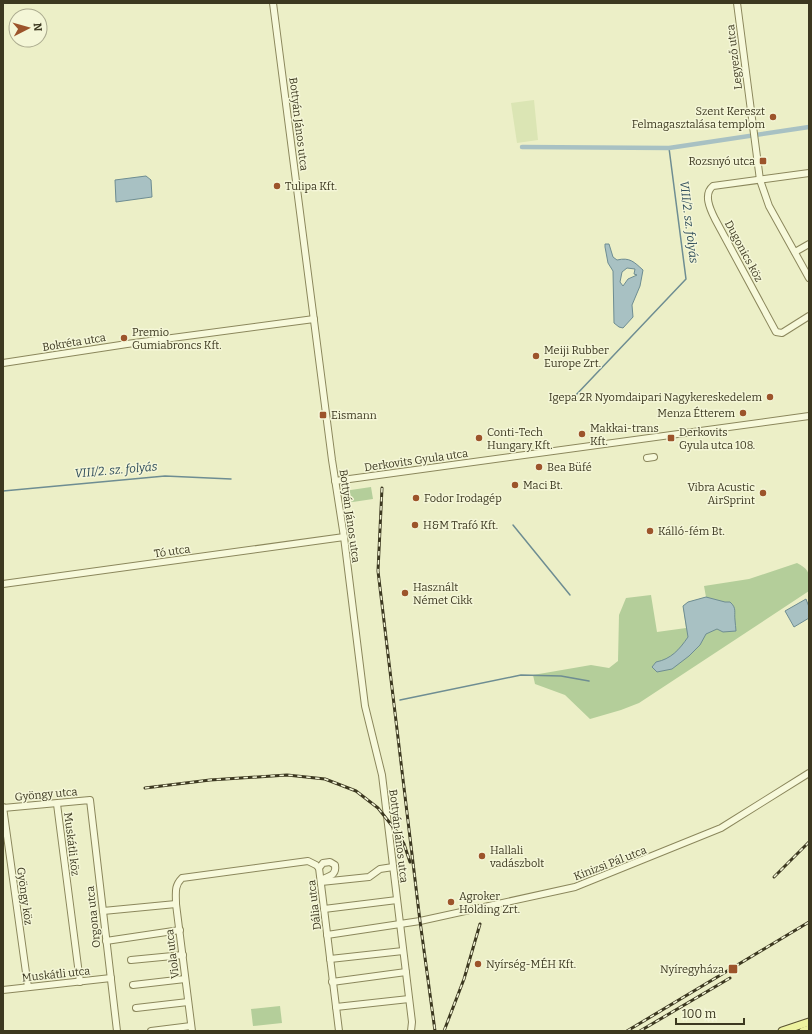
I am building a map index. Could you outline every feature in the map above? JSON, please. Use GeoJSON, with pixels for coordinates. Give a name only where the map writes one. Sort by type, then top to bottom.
{"type":"FeatureCollection","features":[{"type":"Feature","properties":{"kind":"main road"},"geometry":{"type":"LineString","coordinates":[[782,1031],[809,1022]]}},
{"type":"Feature","properties":{"kind":"main road"},"geometry":{"type":"LineString","coordinates":[[803,1031],[809,1029]]}},
{"type":"Feature","properties":{"kind":"street","name":"Bottyán János utca"},"geometry":{"type":"LineString","coordinates":[[273,3],[365,706],[382,775],[412,1022],[411,1031]]}},
{"type":"Feature","properties":{"kind":"street","name":"Legyező utca"},"geometry":{"type":"LineString","coordinates":[[737,3],[760,180],[769,206],[809,278]]}},
{"type":"Feature","properties":{"kind":"street"},"geometry":{"type":"LineString","coordinates":[[760,180],[809,173]]}},
{"type":"Feature","properties":{"kind":"street","name":"Dugonics köz"},"geometry":{"type":"LineString","coordinates":[[760,180],[713,186],[709,190],[710,208],[776,332],[782,333],[809,316]]}},
{"type":"Feature","properties":{"kind":"street"},"geometry":{"type":"LineString","coordinates":[[795,252],[809,244]]}},
{"type":"Feature","properties":{"kind":"street","name":"Bokréta utca"},"geometry":{"type":"LineString","coordinates":[[3,363],[127,344],[314,319]]}},
{"type":"Feature","properties":{"kind":"street","name":"Derkovits Gyula utca"},"geometry":{"type":"LineString","coordinates":[[335,481],[809,416]]}},
{"type":"Feature","properties":{"kind":"street","name":"Tó utca"},"geometry":{"type":"LineString","coordinates":[[3,584],[344,537]]}},
{"type":"Feature","properties":{"kind":"street","name":"Kinizsi Pál utca"},"geometry":{"type":"LineString","coordinates":[[327,935],[441,917],[574,888],[722,828],[809,773]]}},
{"type":"Feature","properties":{"kind":"street","name":"Gyöngy utca"},"geometry":{"type":"LineString","coordinates":[[3,808],[90,800]]}},
{"type":"Feature","properties":{"kind":"street","name":"Orgona utca"},"geometry":{"type":"LineString","coordinates":[[90,800],[117,1031]]}},
{"type":"Feature","properties":{"kind":"street","name":"Muskátli köz"},"geometry":{"type":"LineString","coordinates":[[57,804],[80,982]]}},
{"type":"Feature","properties":{"kind":"street","name":"Gyöngy köz"},"geometry":{"type":"LineString","coordinates":[[3,808],[28,987]]}},
{"type":"Feature","properties":{"kind":"street","name":"Dália utca"},"geometry":{"type":"LineString","coordinates":[[182,878],[308,861],[316,865],[319,868],[321,881],[339,1031]]}},
{"type":"Feature","properties":{"kind":"street"},"geometry":{"type":"LineString","coordinates":[[319,868],[323,864],[330,862],[335,865],[336,869],[331,877],[321,881]]}},
{"type":"Feature","properties":{"kind":"street"},"geometry":{"type":"LineString","coordinates":[[321,881],[369,877],[380,869],[393,867]]}},
{"type":"Feature","properties":{"kind":"street","name":"Viola utca"},"geometry":{"type":"LineString","coordinates":[[182,878],[178,882],[176,888],[176,904],[191,1028]]}},
{"type":"Feature","properties":{"kind":"street"},"geometry":{"type":"LineString","coordinates":[[324,909],[397,900]]}},
{"type":"Feature","properties":{"kind":"street"},"geometry":{"type":"LineString","coordinates":[[103,911],[176,904]]}},
{"type":"Feature","properties":{"kind":"street"},"geometry":{"type":"LineString","coordinates":[[106,941],[180,930]]}},
{"type":"Feature","properties":{"kind":"street"},"geometry":{"type":"LineString","coordinates":[[330,959],[403,951]]}},
{"type":"Feature","properties":{"kind":"street"},"geometry":{"type":"LineString","coordinates":[[131,960],[183,955]]}},
{"type":"Feature","properties":{"kind":"street"},"geometry":{"type":"LineString","coordinates":[[332,982],[406,972]]}},
{"type":"Feature","properties":{"kind":"street","name":"Muskátli utca"},"geometry":{"type":"LineString","coordinates":[[3,990],[111,978]]}},
{"type":"Feature","properties":{"kind":"street"},"geometry":{"type":"LineString","coordinates":[[134,985],[186,978]]}},
{"type":"Feature","properties":{"kind":"street"},"geometry":{"type":"LineString","coordinates":[[336,1007],[409,999]]}},
{"type":"Feature","properties":{"kind":"street"},"geometry":{"type":"LineString","coordinates":[[136,1008],[188,1002]]}},
{"type":"Feature","properties":{"kind":"street"},"geometry":{"type":"LineString","coordinates":[[151,1031],[191,1028]]}},
{"type":"Feature","properties":{"kind":"green space"},"geometry":{"type":"Polygon","coordinates":[[[534,100],[538,140],[517,143],[511,103],[534,100]]]}},
{"type":"Feature","properties":{"kind":"green space"},"geometry":{"type":"Polygon","coordinates":[[[371,487],[373,499],[346,503],[344,491],[371,487]]]}},
{"type":"Feature","properties":{"kind":"green space"},"geometry":{"type":"Polygon","coordinates":[[[797,563],[805,568],[809,574],[809,591],[639,703],[590,719],[565,695],[535,684],[533,675],[591,665],[609,668],[618,661],[619,615],[626,598],[651,595],[657,632],[686,628],[683,606],[688,602],[706,597],[704,586],[749,579],[797,563]]]}},
{"type":"Feature","properties":{"kind":"green space"},"geometry":{"type":"Polygon","coordinates":[[[280,1006],[282,1023],[253,1026],[251,1009],[280,1006]]]}},
{"type":"Feature","properties":{"kind":"water"},"geometry":{"type":"Polygon","coordinates":[[[146,176],[151,180],[152,197],[116,202],[115,180],[146,176]]]}},
{"type":"Feature","properties":{"kind":"water"},"geometry":{"type":"Polygon","coordinates":[[[605,244],[609,244],[613,257],[617,260],[629,260],[643,270],[640,286],[632,305],[633,317],[623,328],[614,323],[613,271],[608,263],[605,244]],[[627,268],[622,272],[620,282],[623,286],[628,279],[637,275],[634,274],[635,269],[627,268]]]}},
{"type":"Feature","properties":{"kind":"water"},"geometry":{"type":"Polygon","coordinates":[[[706,597],[730,602],[734,606],[736,631],[723,632],[717,629],[706,634],[700,645],[689,656],[672,669],[657,672],[652,667],[656,662],[666,659],[674,653],[688,637],[683,606],[688,602],[706,597]]]}},
{"type":"Feature","properties":{"kind":"water"},"geometry":{"type":"Polygon","coordinates":[[[806,599],[809,607],[809,618],[794,627],[785,611],[806,599]]]}},
{"type":"Feature","properties":{"kind":"waterway","name":"VIII/2. sz. folyás"},"geometry":{"type":"LineString","coordinates":[[522,147],[669,148],[809,127]]}},
{"type":"Feature","properties":{"kind":"waterway","name":"VIII/2. sz. folyás"},"geometry":{"type":"LineString","coordinates":[[575,396],[686,279],[669,148]]}},
{"type":"Feature","properties":{"kind":"waterway","name":"VIII/2. sz. folyás"},"geometry":{"type":"LineString","coordinates":[[3,491],[165,476],[231,479]]}},
{"type":"Feature","properties":{"kind":"waterway"},"geometry":{"type":"LineString","coordinates":[[513,525],[570,595]]}},
{"type":"Feature","properties":{"kind":"waterway"},"geometry":{"type":"LineString","coordinates":[[400,700],[521,675],[561,676],[589,681]]}},
{"type":"Feature","properties":{"kind":"railway"},"geometry":{"type":"LineString","coordinates":[[382,488],[378,571],[420,921],[435,1031]]}},
{"type":"Feature","properties":{"kind":"railway"},"geometry":{"type":"LineString","coordinates":[[145,788],[210,780],[287,775],[325,779],[356,791],[378,808],[397,832],[404,844],[410,862]]}},
{"type":"Feature","properties":{"kind":"railway"},"geometry":{"type":"LineString","coordinates":[[774,877],[809,842]]}},
{"type":"Feature","properties":{"kind":"railway"},"geometry":{"type":"LineString","coordinates":[[627,1031],[809,922]]}},
{"type":"Feature","properties":{"kind":"railway"},"geometry":{"type":"LineString","coordinates":[[444,1031],[464,979],[480,924]]}},
{"type":"Feature","properties":{"kind":"railway"},"geometry":{"type":"LineString","coordinates":[[640,1031],[730,978]]}},
{"type":"Feature","properties":{"kind":"place","name":"Szent Kereszt Felmagasztalása templom"},"geometry":{"type":"Point","coordinates":[773,117]}},
{"type":"Feature","properties":{"kind":"place","name":"Rozsnyó utca"},"geometry":{"type":"Point","coordinates":[763,161]}},
{"type":"Feature","properties":{"kind":"place","name":"Tulipa Kft."},"geometry":{"type":"Point","coordinates":[277,186]}},
{"type":"Feature","properties":{"kind":"place","name":"Premio Gumiabroncs Kft."},"geometry":{"type":"Point","coordinates":[124,338]}},
{"type":"Feature","properties":{"kind":"place","name":"Meiji Rubber Europe Zrt."},"geometry":{"type":"Point","coordinates":[536,356]}},
{"type":"Feature","properties":{"kind":"place","name":"Igepa 2R Nyomdaipari Nagykereskedelem"},"geometry":{"type":"Point","coordinates":[770,397]}},
{"type":"Feature","properties":{"kind":"place","name":"Menza Étterem"},"geometry":{"type":"Point","coordinates":[743,413]}},
{"type":"Feature","properties":{"kind":"place","name":"Eismann"},"geometry":{"type":"Point","coordinates":[323,415]}},
{"type":"Feature","properties":{"kind":"place","name":"Makkai-trans Kft."},"geometry":{"type":"Point","coordinates":[582,434]}},
{"type":"Feature","properties":{"kind":"place","name":"Conti-Tech Hungary Kft."},"geometry":{"type":"Point","coordinates":[479,438]}},
{"type":"Feature","properties":{"kind":"place","name":"Derkovits Gyula utca 108."},"geometry":{"type":"Point","coordinates":[671,438]}},
{"type":"Feature","properties":{"kind":"place","name":"Bea Büfé"},"geometry":{"type":"Point","coordinates":[539,467]}},
{"type":"Feature","properties":{"kind":"place","name":"Maci Bt."},"geometry":{"type":"Point","coordinates":[515,485]}},
{"type":"Feature","properties":{"kind":"place","name":"Vibra Acustic AirSprint"},"geometry":{"type":"Point","coordinates":[763,493]}},
{"type":"Feature","properties":{"kind":"place","name":"Fodor Irodagép"},"geometry":{"type":"Point","coordinates":[416,498]}},
{"type":"Feature","properties":{"kind":"place","name":"H&M Trafó Kft."},"geometry":{"type":"Point","coordinates":[415,525]}},
{"type":"Feature","properties":{"kind":"place","name":"Kálló-fém Bt."},"geometry":{"type":"Point","coordinates":[650,531]}},
{"type":"Feature","properties":{"kind":"place","name":"Használt Német Cikk"},"geometry":{"type":"Point","coordinates":[405,593]}},
{"type":"Feature","properties":{"kind":"place","name":"Hallali vadászbolt"},"geometry":{"type":"Point","coordinates":[482,856]}},
{"type":"Feature","properties":{"kind":"place","name":"Agroker Holding Zrt."},"geometry":{"type":"Point","coordinates":[451,902]}},
{"type":"Feature","properties":{"kind":"place","name":"Nyírség-MÉH Kft."},"geometry":{"type":"Point","coordinates":[478,964]}},
{"type":"Feature","properties":{"kind":"place","name":"Nyíregyháza"},"geometry":{"type":"Point","coordinates":[733,969]}}]}
